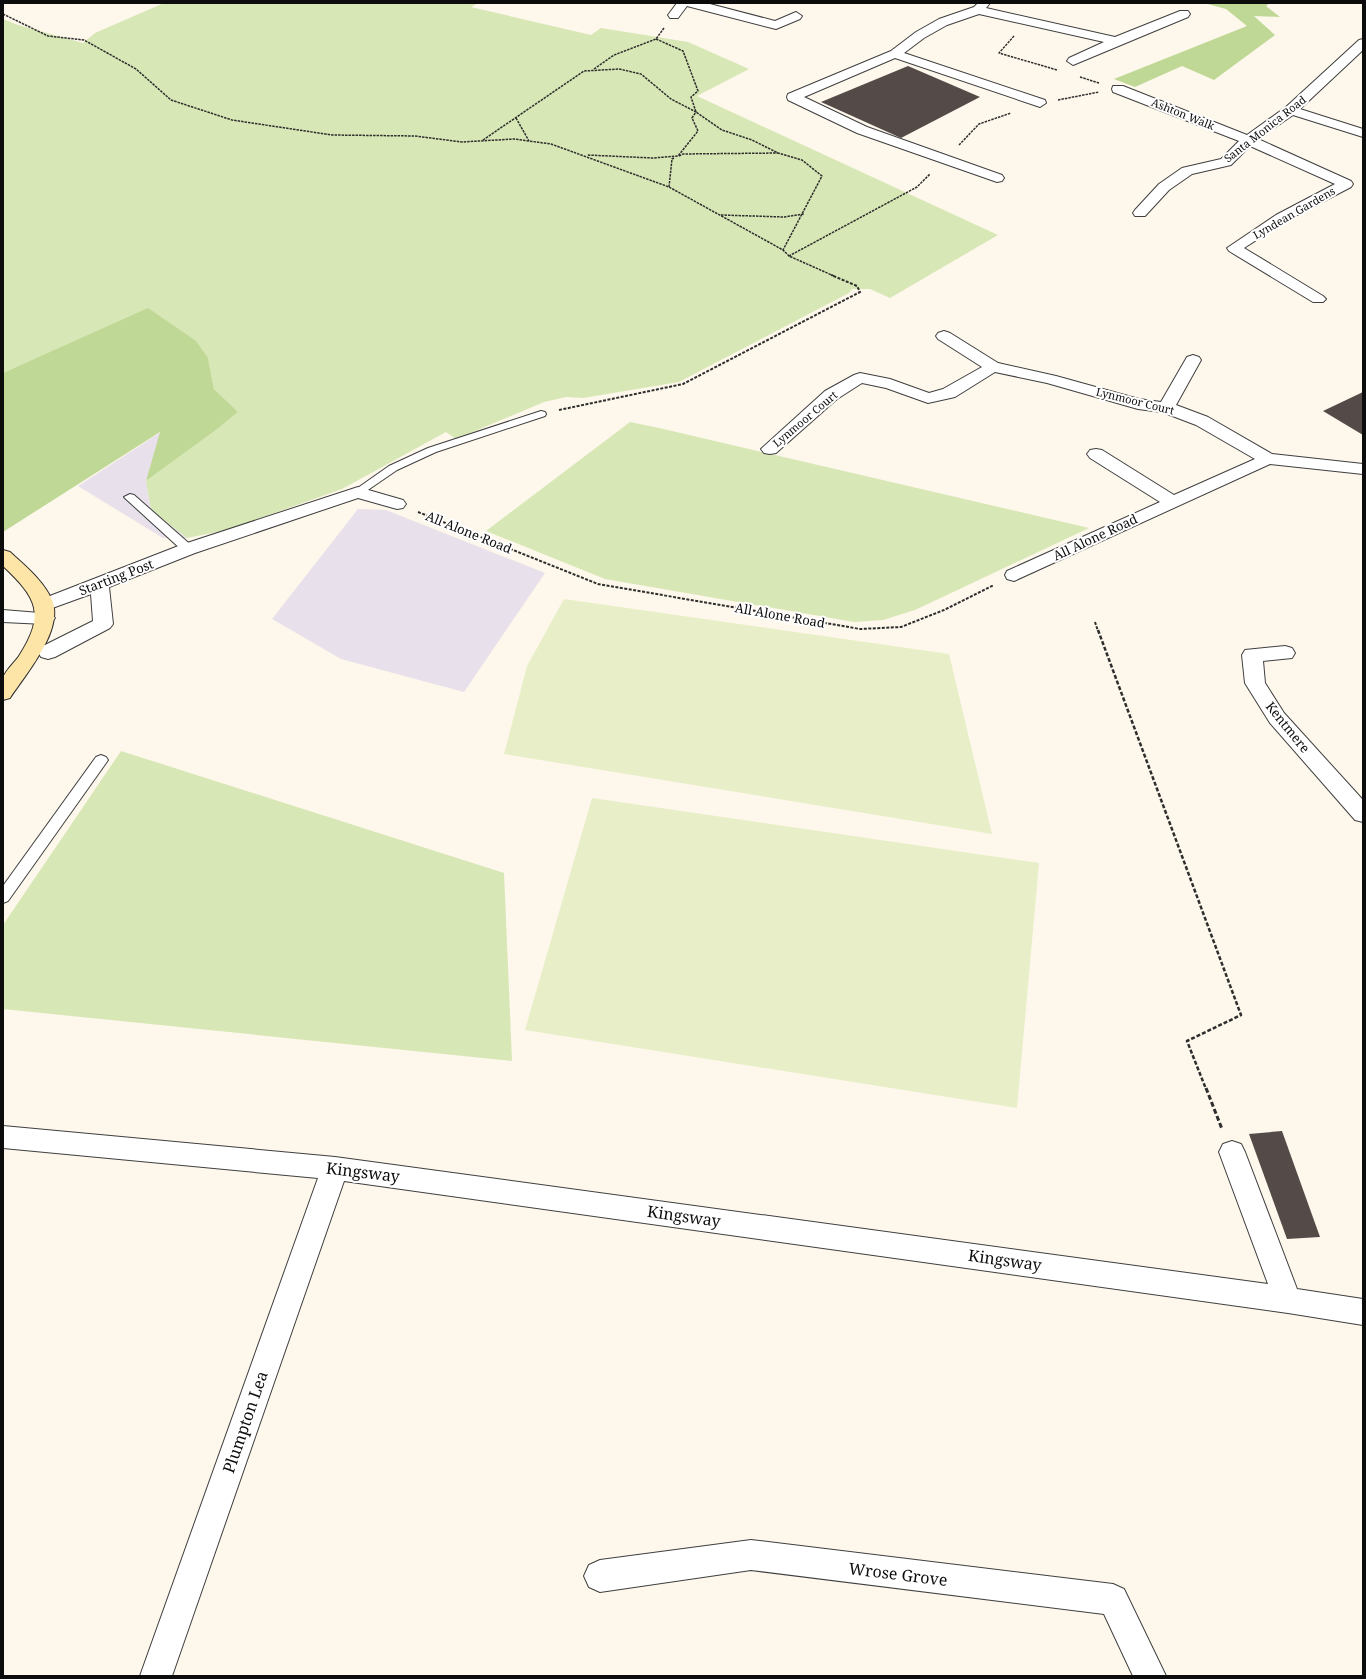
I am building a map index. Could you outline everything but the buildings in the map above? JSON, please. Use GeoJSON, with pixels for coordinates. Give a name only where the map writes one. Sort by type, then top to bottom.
{"type":"FeatureCollection","features":[{"type":"Feature","properties":{"kind":"street"},"geometry":{"type":"LineString","coordinates":[[674,15],[683,3]]}},
{"type":"Feature","properties":{"kind":"street"},"geometry":{"type":"LineString","coordinates":[[690,3],[735,12],[776,26],[796,16]]}},
{"type":"Feature","properties":{"kind":"street"},"geometry":{"type":"LineString","coordinates":[[735,12],[747,6]]}},
{"type":"Feature","properties":{"kind":"street"},"geometry":{"type":"LineString","coordinates":[[997,178],[862,130],[793,97],[896,54],[920,35],[943,22],[981,6],[999,13],[1077,27],[1116,41]]}},
{"type":"Feature","properties":{"kind":"street"},"geometry":{"type":"LineString","coordinates":[[1074,61],[1116,41],[1184,14]]}},
{"type":"Feature","properties":{"kind":"street","name":"Santa Monica Road"},"geometry":{"type":"LineString","coordinates":[[1140,213],[1164,187],[1187,171],[1226,162],[1248,140],[1292,110],[1363,44]]}},
{"type":"Feature","properties":{"kind":"street"},"geometry":{"type":"LineString","coordinates":[[896,54],[1040,103]]}},
{"type":"Feature","properties":{"kind":"street","name":"Ashton Walk"},"geometry":{"type":"LineString","coordinates":[[1118,89],[1248,140]]}},
{"type":"Feature","properties":{"kind":"street"},"geometry":{"type":"LineString","coordinates":[[1292,110],[1363,132]]}},
{"type":"Feature","properties":{"kind":"street","name":"Lyndean Gardens"},"geometry":{"type":"LineString","coordinates":[[1248,140],[1346,184],[1281,218],[1234,248],[1318,299]]}},
{"type":"Feature","properties":{"kind":"street","name":"Lynmoor Court"},"geometry":{"type":"LineString","coordinates":[[944,336],[993,367],[1050,379],[1138,404],[1165,407],[1202,421],[1268,459]]}},
{"type":"Feature","properties":{"kind":"street"},"geometry":{"type":"LineString","coordinates":[[1165,407],[1172,399],[1193,360]]}},
{"type":"Feature","properties":{"kind":"street","name":"Lynmoor Court"},"geometry":{"type":"LineString","coordinates":[[770,449],[831,395],[860,378],[890,384],[928,398],[949,393],[993,367]]}},
{"type":"Feature","properties":{"kind":"street"},"geometry":{"type":"LineString","coordinates":[[1096,454],[1173,502]]}},
{"type":"Feature","properties":{"kind":"street"},"geometry":{"type":"LineString","coordinates":[[1268,459],[1363,469]]}},
{"type":"Feature","properties":{"kind":"street","name":"All Alone Road"},"geometry":{"type":"LineString","coordinates":[[1014,575],[1268,459]]}},
{"type":"Feature","properties":{"kind":"street"},"geometry":{"type":"LineString","coordinates":[[188,549],[358,492],[397,504]]}},
{"type":"Feature","properties":{"kind":"street","name":"Starting Post"},"geometry":{"type":"LineString","coordinates":[[45,612],[99,583],[188,549]]}},
{"type":"Feature","properties":{"kind":"street"},"geometry":{"type":"LineString","coordinates":[[3,556],[32,584],[45,612],[36,645],[3,693]]}},
{"type":"Feature","properties":{"kind":"street"},"geometry":{"type":"LineString","coordinates":[[48,652],[103,624],[99,583]]}},
{"type":"Feature","properties":{"kind":"street"},"geometry":{"type":"LineString","coordinates":[[3,616],[45,612]]}},
{"type":"Feature","properties":{"kind":"street","name":"Kentmere"},"geometry":{"type":"LineString","coordinates":[[1284,652],[1252,655],[1255,683],[1277,718],[1363,814]]}},
{"type":"Feature","properties":{"kind":"street","name":"Kingsway"},"geometry":{"type":"LineString","coordinates":[[5,1143],[335,1168],[1288,1300],[1363,1312]]}},
{"type":"Feature","properties":{"kind":"street"},"geometry":{"type":"LineString","coordinates":[[1232,1152],[1288,1300]]}},
{"type":"Feature","properties":{"kind":"street","name":"Plumpton Lea"},"geometry":{"type":"LineString","coordinates":[[156,1676],[335,1168]]}},
{"type":"Feature","properties":{"kind":"street","name":"Wrose Grove"},"geometry":{"type":"LineString","coordinates":[[600,1576],[751,1555],[1113,1600],[1150,1676]]}},
{"type":"Feature","properties":{"kind":"lane"},"geometry":{"type":"LineString","coordinates":[[358,492],[393,468],[432,450],[541,414]]}},
{"type":"Feature","properties":{"kind":"lane"},"geometry":{"type":"LineString","coordinates":[[130,497],[188,549]]}},
{"type":"Feature","properties":{"kind":"lane"},"geometry":{"type":"LineString","coordinates":[[3,897],[101,760]]}},
{"type":"Feature","properties":{"kind":"path"},"geometry":{"type":"LineString","coordinates":[[999,13],[1015,21],[1020,30],[998,53],[1058,71]]}},
{"type":"Feature","properties":{"kind":"path"},"geometry":{"type":"LineString","coordinates":[[3,14],[48,36],[84,40],[136,69],[171,100],[232,120],[332,135],[415,136],[462,142],[514,139],[551,144],[585,155],[669,188],[783,250],[789,256],[860,288],[860,292],[683,384],[541,414]]}},
{"type":"Feature","properties":{"kind":"path"},"geometry":{"type":"LineString","coordinates":[[594,70],[614,55],[656,40],[670,45],[683,51],[698,92],[691,97],[696,112]]}},
{"type":"Feature","properties":{"kind":"path"},"geometry":{"type":"LineString","coordinates":[[482,141],[584,71],[619,69],[641,74],[671,99],[696,112],[722,130],[752,140],[778,153],[802,160],[822,176],[804,213],[783,250]]}},
{"type":"Feature","properties":{"kind":"path"},"geometry":{"type":"LineString","coordinates":[[1073,75],[1118,89]]}},
{"type":"Feature","properties":{"kind":"path"},"geometry":{"type":"LineString","coordinates":[[789,256],[917,187],[946,160],[979,124],[1040,103],[1118,89]]}},
{"type":"Feature","properties":{"kind":"path"},"geometry":{"type":"LineString","coordinates":[[585,155],[653,158],[678,156],[698,131],[692,118],[696,112]]}},
{"type":"Feature","properties":{"kind":"path"},"geometry":{"type":"LineString","coordinates":[[516,118],[529,141]]}},
{"type":"Feature","properties":{"kind":"path"},"geometry":{"type":"LineString","coordinates":[[669,188],[672,159],[683,154],[778,153]]}},
{"type":"Feature","properties":{"kind":"path"},"geometry":{"type":"LineString","coordinates":[[719,215],[784,218],[804,213]]}},
{"type":"Feature","properties":{"kind":"path","name":"All Alone Road"},"geometry":{"type":"LineString","coordinates":[[397,504],[598,584],[860,629],[901,628],[944,610],[1014,575]]}},
{"type":"Feature","properties":{"kind":"path"},"geometry":{"type":"LineString","coordinates":[[1095,622],[1241,1015],[1187,1041],[1232,1152]]}},
{"type":"Feature","properties":{"kind":"shaded area"},"geometry":{"type":"Polygon","coordinates":[[[161,432],[146,481],[151,510],[187,538],[163,538],[78,486],[161,432]]]}},
{"type":"Feature","properties":{"kind":"shaded area"},"geometry":{"type":"Polygon","coordinates":[[[358,509],[386,510],[545,573],[464,692],[341,659],[272,619],[358,509]]]}},
{"type":"Feature","properties":{"kind":"green space"},"geometry":{"type":"Polygon","coordinates":[[[164,3],[478,3],[471,7],[591,35],[601,28],[688,42],[749,69],[697,96],[998,235],[890,298],[870,289],[852,289],[849,293],[679,382],[583,398],[566,397],[544,402],[456,439],[446,432],[342,489],[227,530],[187,538],[151,510],[146,481],[216,430],[238,412],[214,389],[208,358],[59,349],[3,373],[3,19],[15,24],[83,43],[95,33],[164,3]]]}},
{"type":"Feature","properties":{"kind":"green space"},"geometry":{"type":"Polygon","coordinates":[[[1204,3],[1270,3],[1266,6],[1280,17],[1254,16],[1275,35],[1214,80],[1182,66],[1135,87],[1114,79],[1247,26],[1226,9],[1204,3]]]}},
{"type":"Feature","properties":{"kind":"green space"},"geometry":{"type":"Polygon","coordinates":[[[148,308],[196,341],[208,358],[214,389],[238,412],[216,430],[146,481],[160,432],[3,532],[3,373],[148,308]]]}},
{"type":"Feature","properties":{"kind":"green space"},"geometry":{"type":"Polygon","coordinates":[[[630,422],[1089,528],[915,610],[883,620],[854,622],[605,579],[486,531],[630,422]]]}},
{"type":"Feature","properties":{"kind":"green space"},"geometry":{"type":"Polygon","coordinates":[[[564,599],[949,654],[992,834],[504,754],[527,666],[564,599]]]}},
{"type":"Feature","properties":{"kind":"green space"},"geometry":{"type":"Polygon","coordinates":[[[121,751],[504,873],[512,1061],[3,1009],[3,925],[121,751]]]}},
{"type":"Feature","properties":{"kind":"green space"},"geometry":{"type":"Polygon","coordinates":[[[592,798],[1039,863],[1017,1108],[525,1030],[592,798]]]}}]}
